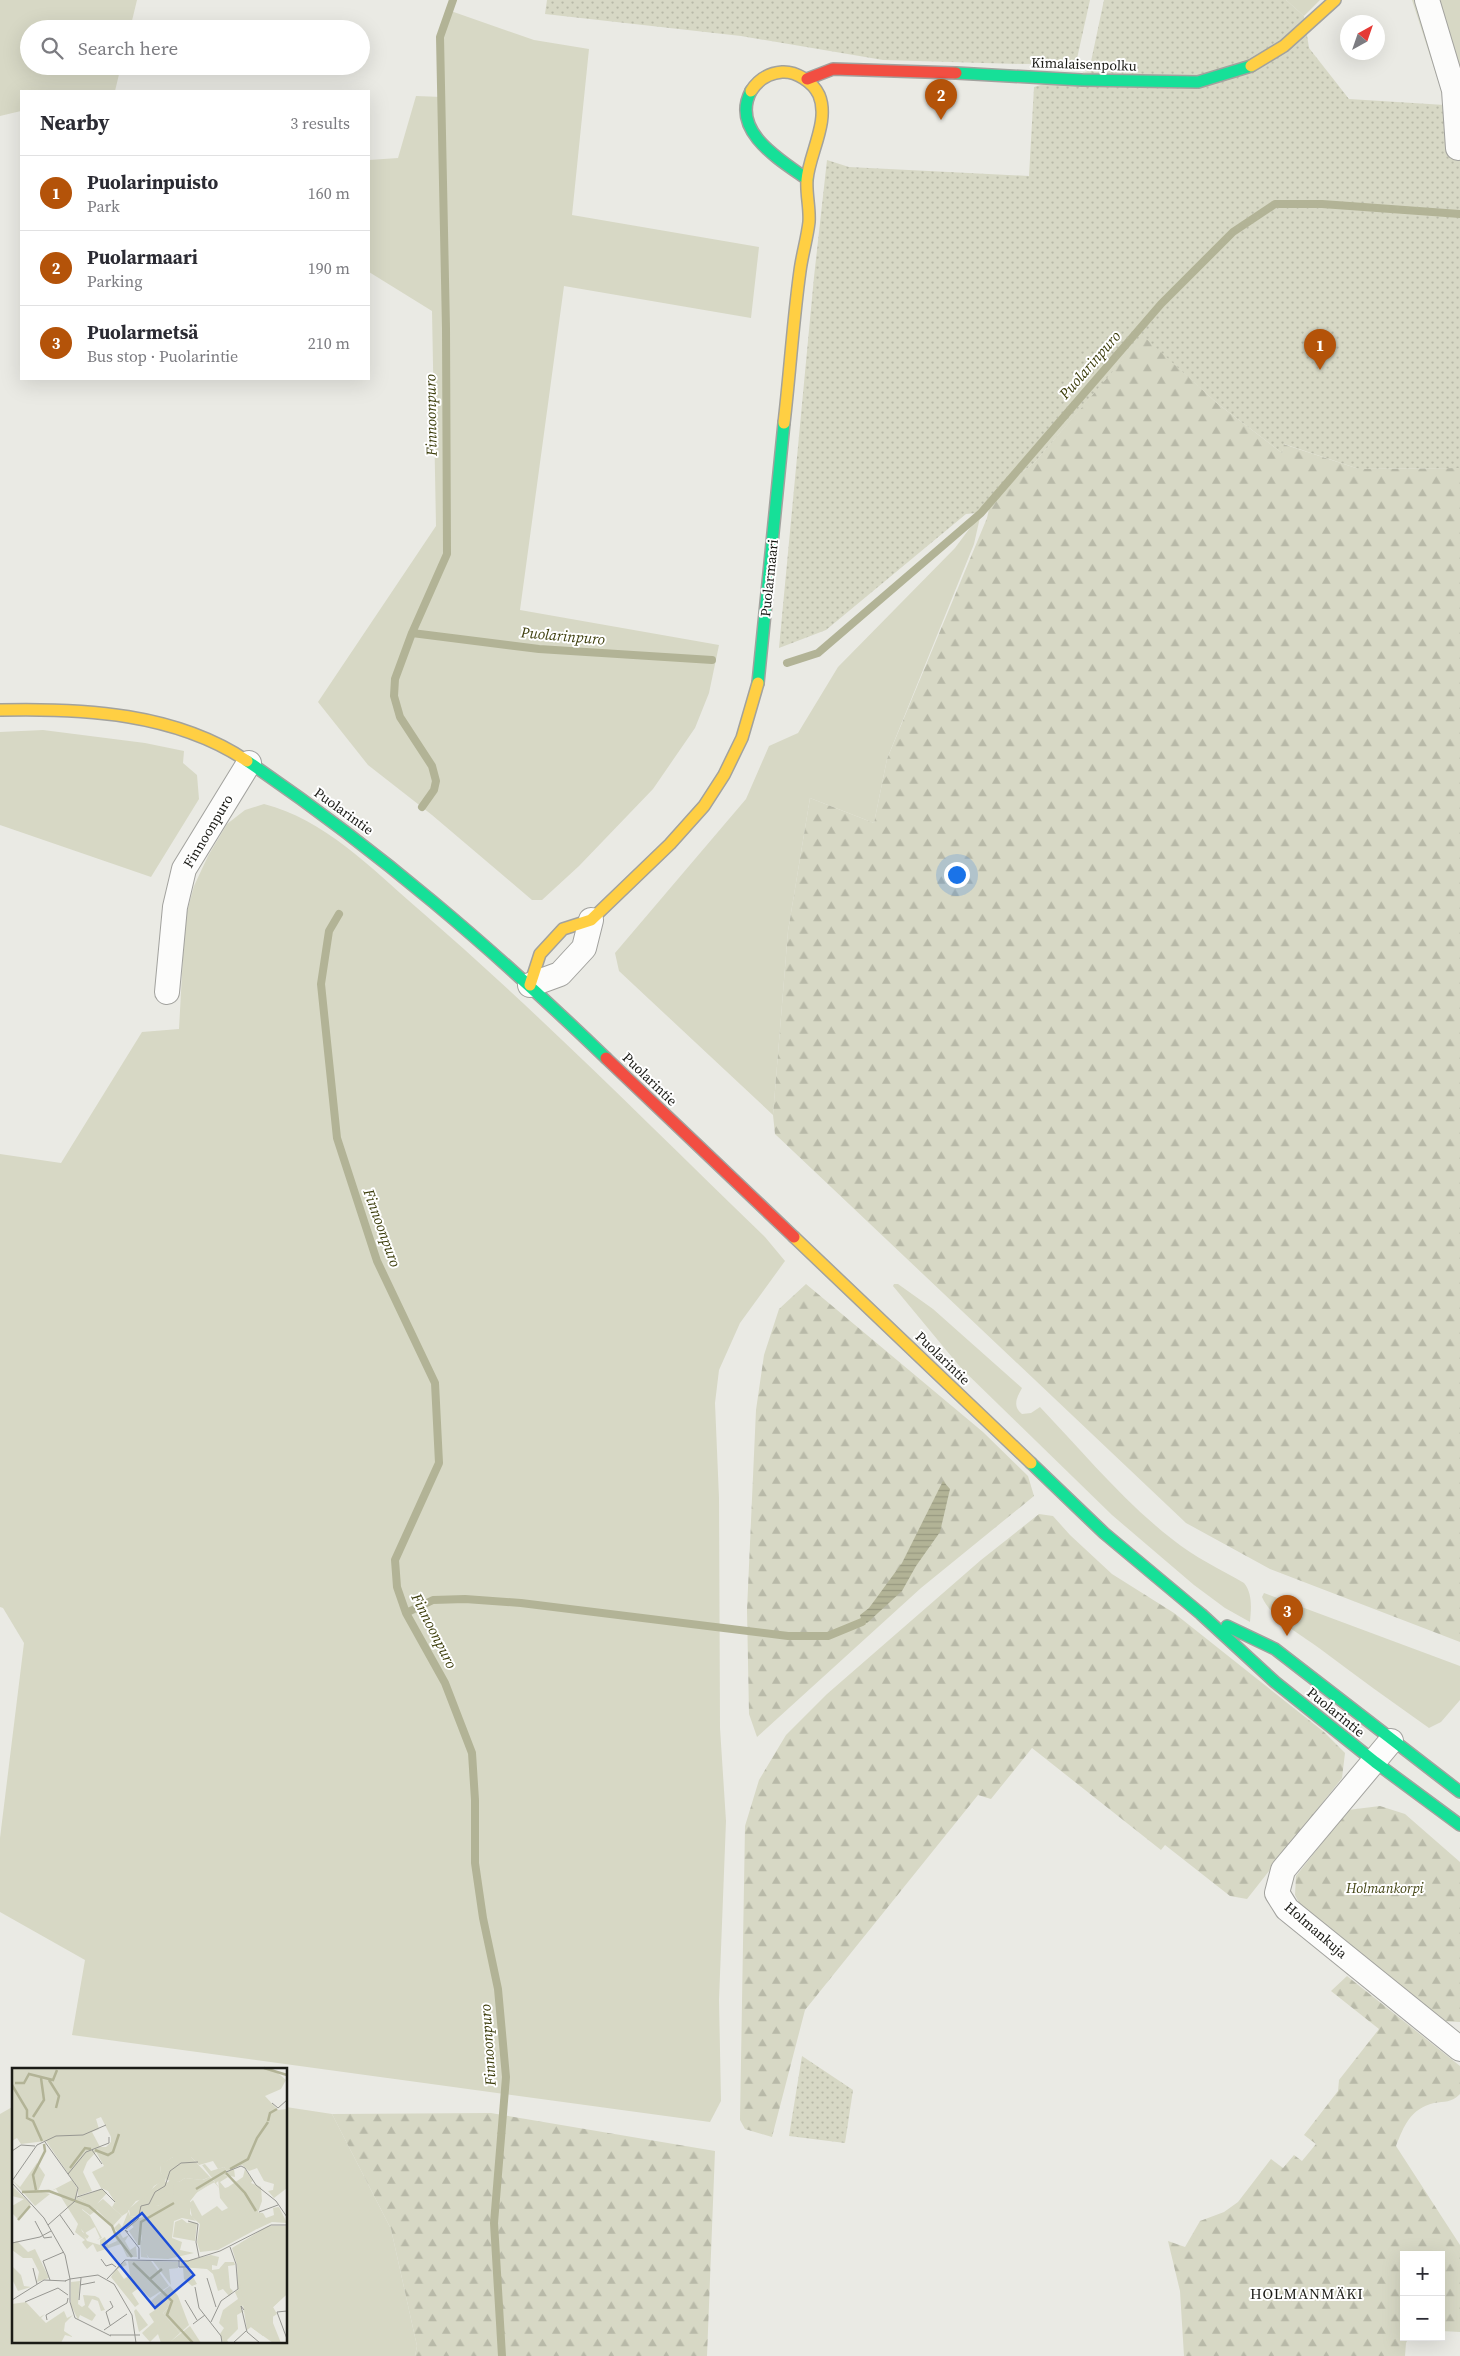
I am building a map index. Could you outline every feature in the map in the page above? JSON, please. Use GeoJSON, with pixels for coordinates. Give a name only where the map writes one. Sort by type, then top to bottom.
{"type":"FeatureCollection","features":[{"type":"Feature","properties":{"kind":"main road","name":"Kimalaisenpolku"},"geometry":{"type":"LineString","coordinates":[[807,79],[833,70],[871,69],[1099,80],[1198,82],[1257,64],[1284,46],[1335,0]]}},
{"type":"Feature","properties":{"kind":"main road"},"geometry":{"type":"LineString","coordinates":[[807,79],[795,73],[769,74],[757,83],[748,95],[745,108],[747,123],[754,135],[807,179]]}},
{"type":"Feature","properties":{"kind":"main road","name":"Puolarmaari"},"geometry":{"type":"LineString","coordinates":[[591,920],[670,844],[704,806],[724,776],[742,738],[753,706],[757,689],[800,270],[809,217],[807,179],[823,111],[819,94],[807,79]]}},
{"type":"Feature","properties":{"kind":"main road","name":"Puolarintie"},"geometry":{"type":"LineString","coordinates":[[0,710],[39,708],[137,718],[213,741],[329,817],[426,892],[530,985],[1104,1533],[1201,1614],[1275,1682],[1375,1762],[1460,1825]]}},
{"type":"Feature","properties":{"kind":"main road","name":"Puolarintie"},"geometry":{"type":"LineString","coordinates":[[1201,1614],[1275,1649],[1391,1741],[1460,1792]]}},
{"type":"Feature","properties":{"kind":"street"},"geometry":{"type":"LineString","coordinates":[[1427,0],[1454,90],[1458,148]]}},
{"type":"Feature","properties":{"kind":"street","name":"Finnoonpuro"},"geometry":{"type":"LineString","coordinates":[[167,992],[175,907],[184,870],[215,816],[249,763]]}},
{"type":"Feature","properties":{"kind":"street","name":"Puolarmaari"},"geometry":{"type":"LineString","coordinates":[[530,985],[560,974],[584,948],[591,920]]}},
{"type":"Feature","properties":{"kind":"street","name":"Holmankuja"},"geometry":{"type":"LineString","coordinates":[[1391,1741],[1283,1870],[1277,1893],[1287,1909],[1460,2049]]}},
{"type":"Feature","properties":{"kind":"green space"},"geometry":{"type":"Polygon","coordinates":[[[0,0],[137,0],[132,20],[20,20],[20,75],[119,75],[115,90],[20,90],[20,111],[0,116],[0,0]]]}},
{"type":"Feature","properties":{"kind":"green space"},"geometry":{"type":"Polygon","coordinates":[[[547,0],[1090,0],[1076,63],[1022,64],[883,60],[741,36],[545,14],[547,0]]]}},
{"type":"Feature","properties":{"kind":"green space"},"geometry":{"type":"Polygon","coordinates":[[[1104,0],[1286,0],[1304,16],[1309,48],[1349,99],[1445,105],[1460,94],[1460,468],[1359,469],[1284,444],[1282,453],[1218,404],[1143,336],[1035,462],[992,496],[977,513],[966,514],[826,630],[779,648],[827,160],[849,167],[1029,176],[1034,87],[1089,71],[1104,0]]]}},
{"type":"Feature","properties":{"kind":"green space"},"geometry":{"type":"Polygon","coordinates":[[[1286,0],[1320,0],[1304,16],[1286,0]]]}},
{"type":"Feature","properties":{"kind":"green space"},"geometry":{"type":"Polygon","coordinates":[[[1412,0],[1460,0],[1460,94],[1446,105],[1412,0]]]}},
{"type":"Feature","properties":{"kind":"green space"},"geometry":{"type":"Polygon","coordinates":[[[448,10],[534,40],[589,49],[572,215],[759,247],[751,318],[564,286],[520,610],[719,645],[709,693],[695,728],[653,789],[579,866],[542,900],[532,900],[432,815],[368,765],[318,702],[436,526],[432,311],[370,273],[370,160],[398,158],[416,96],[442,97],[440,37],[448,10]]]}},
{"type":"Feature","properties":{"kind":"green space"},"geometry":{"type":"Polygon","coordinates":[[[1143,335],[1218,404],[1282,453],[1283,444],[1359,469],[1460,468],[1460,1642],[1270,1569],[1186,1523],[775,1134],[773,1115],[788,931],[810,798],[874,823],[887,759],[987,518],[992,496],[1035,462],[1143,335]]]}},
{"type":"Feature","properties":{"kind":"green space"},"geometry":{"type":"Polygon","coordinates":[[[981,513],[974,544],[887,759],[874,823],[810,798],[788,931],[773,1115],[619,971],[615,953],[746,799],[769,746],[798,733],[838,667],[955,548],[981,513]]]}},
{"type":"Feature","properties":{"kind":"green space"},"geometry":{"type":"Polygon","coordinates":[[[43,730],[145,743],[184,751],[183,763],[197,775],[199,799],[151,877],[0,825],[0,732],[43,730]]]}},
{"type":"Feature","properties":{"kind":"green space"},"geometry":{"type":"Polygon","coordinates":[[[264,804],[286,811],[307,821],[346,846],[461,946],[636,1111],[765,1237],[785,1261],[740,1323],[719,1370],[715,1403],[719,1498],[720,1728],[726,1821],[719,2000],[721,2101],[710,2122],[72,2035],[85,1960],[0,1912],[0,1838],[24,1643],[3,1608],[0,1607],[0,1154],[61,1163],[142,1032],[179,1029],[185,919],[194,886],[208,856],[227,824],[245,810],[264,804]]]}},
{"type":"Feature","properties":{"kind":"green space"},"geometry":{"type":"Polygon","coordinates":[[[806,1284],[983,1432],[1028,1476],[1034,1496],[921,1588],[757,1737],[749,1714],[747,1610],[756,1410],[764,1355],[779,1309],[806,1284]]]}},
{"type":"Feature","properties":{"kind":"green space"},"geometry":{"type":"Polygon","coordinates":[[[898,1284],[933,1309],[1022,1388],[1016,1405],[1022,1414],[1031,1413],[1040,1407],[1103,1475],[1154,1524],[1189,1552],[1244,1583],[1250,1597],[1250,1622],[1225,1608],[1194,1585],[1112,1515],[961,1368],[893,1286],[898,1284]]]}},
{"type":"Feature","properties":{"kind":"green space"},"geometry":{"type":"Polygon","coordinates":[[[1039,1514],[1053,1516],[1070,1535],[1112,1574],[1174,1613],[1324,1732],[1345,1753],[1342,1778],[1247,1899],[1230,1896],[1165,1845],[1161,1850],[1032,1748],[991,1799],[978,1795],[805,2010],[772,2137],[745,2129],[740,2120],[745,1826],[759,1780],[786,1735],[827,1694],[981,1560],[1039,1514]]]}},
{"type":"Feature","properties":{"kind":"green space"},"geometry":{"type":"Polygon","coordinates":[[[1264,1593],[1460,1666],[1460,1700],[1441,1722],[1429,1728],[1287,1626],[1267,1605],[1262,1597],[1264,1593]]]}},
{"type":"Feature","properties":{"kind":"green space","name":"Holmankorpi"},"geometry":{"type":"Polygon","coordinates":[[[1380,1806],[1405,1814],[1460,1862],[1460,2022],[1440,2021],[1303,1911],[1295,1895],[1296,1876],[1348,1810],[1380,1806]]]}},
{"type":"Feature","properties":{"kind":"green space"},"geometry":{"type":"Polygon","coordinates":[[[1347,1976],[1460,2066],[1460,2094],[1451,2100],[1434,2103],[1419,2109],[1405,2125],[1396,2146],[1460,2245],[1460,2332],[1445,2331],[1445,2251],[1400,2251],[1400,2341],[1407,2341],[1405,2356],[1184,2356],[1180,2291],[1168,2241],[1185,2247],[1200,2221],[1224,2212],[1238,2202],[1271,2159],[1283,2168],[1294,2155],[1302,2161],[1316,2144],[1304,2135],[1338,2091],[1339,2080],[1379,2029],[1331,1991],[1347,1976]]]}},
{"type":"Feature","properties":{"kind":"green space"},"geometry":{"type":"Polygon","coordinates":[[[802,2056],[853,2090],[845,2143],[789,2136],[802,2056]]]}},
{"type":"Feature","properties":{"kind":"green space"},"geometry":{"type":"Polygon","coordinates":[[[12,2107],[12,2344],[288,2344],[288,2107],[332,2114],[391,2229],[417,2346],[415,2356],[0,2356],[0,2114],[12,2107]]]}},
{"type":"Feature","properties":{"kind":"green space"},"geometry":{"type":"Polygon","coordinates":[[[491,2113],[715,2151],[707,2356],[415,2356],[417,2346],[391,2229],[332,2114],[491,2113]]]}},
{"type":"Feature","properties":{"kind":"shaded area"},"geometry":{"type":"Polygon","coordinates":[[[943,1481],[950,1489],[940,1532],[916,1566],[902,1591],[867,1623],[862,1622],[860,1615],[869,1608],[902,1563],[943,1481]]]}},
{"type":"Feature","properties":{"kind":"waterway","name":"Finnoonpuro"},"geometry":{"type":"LineString","coordinates":[[422,807],[434,790],[436,781],[432,766],[400,717],[394,696],[395,679],[412,633],[447,554],[446,328],[440,37],[453,0]]}},
{"type":"Feature","properties":{"kind":"waterway","name":"Puolarinpuro"},"geometry":{"type":"LineString","coordinates":[[787,663],[818,653],[981,513],[1161,304],[1233,232],[1275,204],[1322,204],[1460,214]]}},
{"type":"Feature","properties":{"kind":"waterway","name":"Puolarinpuro"},"geometry":{"type":"LineString","coordinates":[[412,633],[539,649],[712,660]]}},
{"type":"Feature","properties":{"kind":"waterway","name":"Finnoonpuro"},"geometry":{"type":"LineString","coordinates":[[339,914],[329,931],[321,984],[337,1138],[377,1261],[435,1383],[439,1463],[395,1560],[397,1587],[406,1613],[445,1683],[472,1753],[475,1800],[475,1863],[483,1918],[498,1989],[506,2077],[494,2223],[502,2356]]}},
{"type":"Feature","properties":{"kind":"waterway"},"geometry":{"type":"LineString","coordinates":[[406,1613],[433,1600],[465,1599],[521,1603],[788,1636],[828,1636],[862,1622]]}},
{"type":"Feature","properties":{"kind":"traffic: fast"},"geometry":{"type":"LineString","coordinates":[[956,73],[1082,80],[1198,82],[1251,66]]}},
{"type":"Feature","properties":{"kind":"traffic: fast"},"geometry":{"type":"LineString","coordinates":[[751,91],[746,105],[747,119],[752,131],[772,153],[807,179]]}},
{"type":"Feature","properties":{"kind":"traffic: fast"},"geometry":{"type":"LineString","coordinates":[[758,683],[784,423]]}},
{"type":"Feature","properties":{"kind":"traffic: fast"},"geometry":{"type":"LineString","coordinates":[[247,761],[342,830],[433,902],[521,978],[606,1058]]}},
{"type":"Feature","properties":{"kind":"traffic: fast"},"geometry":{"type":"LineString","coordinates":[[1031,1463],[1104,1533],[1201,1614],[1275,1682],[1375,1762],[1460,1825]]}},
{"type":"Feature","properties":{"kind":"traffic: fast"},"geometry":{"type":"LineString","coordinates":[[1227,1626],[1275,1649],[1460,1792]]}},
{"type":"Feature","properties":{"kind":"traffic: slow"},"geometry":{"type":"LineString","coordinates":[[1251,66],[1284,46],[1335,0]]}},
{"type":"Feature","properties":{"kind":"traffic: slow"},"geometry":{"type":"LineString","coordinates":[[751,91],[760,80],[768,76],[782,72],[793,73],[804,78],[813,86],[819,95],[822,105],[821,126],[807,180],[809,222],[801,265],[784,423]]}},
{"type":"Feature","properties":{"kind":"traffic: slow"},"geometry":{"type":"LineString","coordinates":[[530,985],[540,954],[563,929],[591,920],[670,844],[704,806],[724,775],[742,738],[758,683]]}},
{"type":"Feature","properties":{"kind":"traffic: slow"},"geometry":{"type":"LineString","coordinates":[[0,710],[64,710],[128,717],[160,723],[190,732],[219,745],[247,761]]}},
{"type":"Feature","properties":{"kind":"traffic: slow"},"geometry":{"type":"LineString","coordinates":[[794,1237],[1031,1463]]}},
{"type":"Feature","properties":{"kind":"traffic: jam"},"geometry":{"type":"LineString","coordinates":[[807,79],[833,69],[956,73]]}},
{"type":"Feature","properties":{"kind":"traffic: jam"},"geometry":{"type":"LineString","coordinates":[[606,1058],[794,1237]]}},
{"type":"Feature","properties":{"kind":"place","name":"Puolarmaari"},"geometry":{"type":"Point","coordinates":[941,120]}},
{"type":"Feature","properties":{"kind":"place","name":"Puolarinpuisto"},"geometry":{"type":"Point","coordinates":[1320,370]}},
{"type":"Feature","properties":{"kind":"place","name":"Puolarmetsä"},"geometry":{"type":"Point","coordinates":[1287,1636]}},
{"type":"Feature","properties":{"kind":"district","name":"HOLMANMÄKI"},"geometry":{"type":"Point","coordinates":[1307,2294]}}]}
